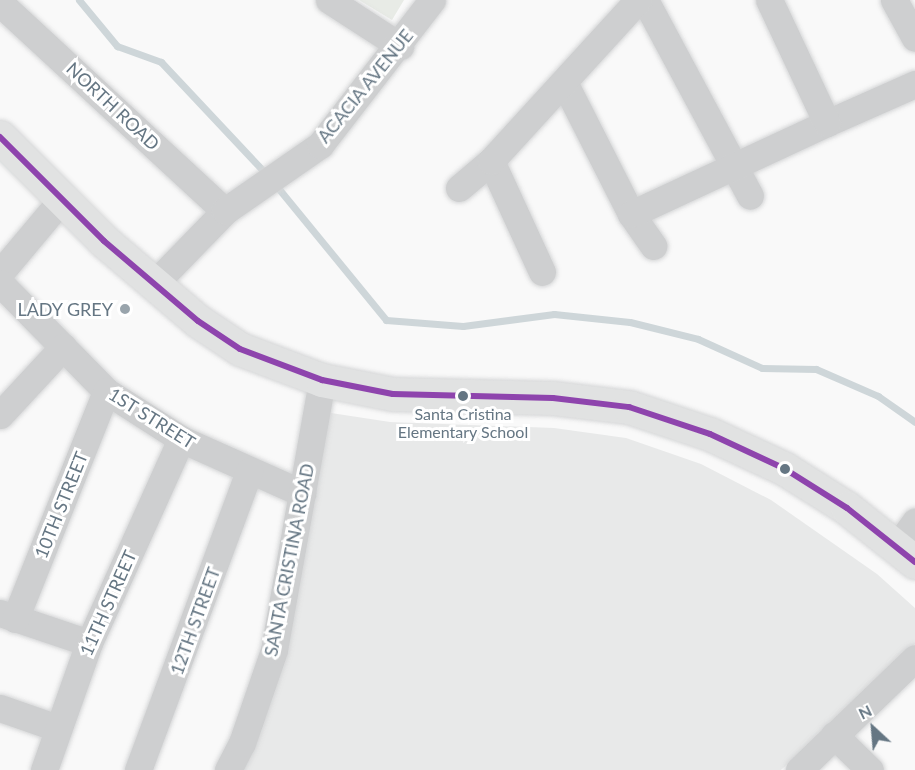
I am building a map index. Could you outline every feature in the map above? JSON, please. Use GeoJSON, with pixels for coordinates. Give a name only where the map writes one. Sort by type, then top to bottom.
{"type":"FeatureCollection","features":[{"type":"Feature","properties":{"kind":"street"},"geometry":{"type":"LineString","coordinates":[[329,0],[400,46]]}},
{"type":"Feature","properties":{"kind":"street","name":"ACACIA AVENUE"},"geometry":{"type":"LineString","coordinates":[[156,282],[225,211],[284,171],[332,133],[400,46],[432,0]]}},
{"type":"Feature","properties":{"kind":"street"},"geometry":{"type":"LineString","coordinates":[[459,188],[490,161],[638,0]]}},
{"type":"Feature","properties":{"kind":"street"},"geometry":{"type":"LineString","coordinates":[[645,0],[736,166],[750,196]]}},
{"type":"Feature","properties":{"kind":"street"},"geometry":{"type":"LineString","coordinates":[[769,0],[827,123]]}},
{"type":"Feature","properties":{"kind":"street"},"geometry":{"type":"LineString","coordinates":[[894,0],[915,38]]}},
{"type":"Feature","properties":{"kind":"street","name":"NORTH ROAD"},"geometry":{"type":"LineString","coordinates":[[0,3],[225,211]]}},
{"type":"Feature","properties":{"kind":"street"},"geometry":{"type":"LineString","coordinates":[[564,82],[631,214],[653,246]]}},
{"type":"Feature","properties":{"kind":"street"},"geometry":{"type":"LineString","coordinates":[[631,214],[915,84]]}},
{"type":"Feature","properties":{"kind":"street"},"geometry":{"type":"LineString","coordinates":[[0,137],[104,241],[156,282],[198,321],[240,349],[322,380],[393,394],[553,398],[629,407],[710,434],[785,469],[909,543]]}},
{"type":"Feature","properties":{"kind":"street"},"geometry":{"type":"LineString","coordinates":[[490,161],[542,272]]}},
{"type":"Feature","properties":{"kind":"street"},"geometry":{"type":"LineString","coordinates":[[0,273],[62,199]]}},
{"type":"Feature","properties":{"kind":"street","name":"1ST STREET"},"geometry":{"type":"LineString","coordinates":[[0,283],[106,391],[182,439],[302,493]]}},
{"type":"Feature","properties":{"kind":"street"},"geometry":{"type":"LineString","coordinates":[[0,415],[63,347]]}},
{"type":"Feature","properties":{"kind":"street","name":"SANTA CRISTINA ROAD"},"geometry":{"type":"LineString","coordinates":[[228,770],[242,742],[274,650],[322,380]]}},
{"type":"Feature","properties":{"kind":"street","name":"10TH STREET"},"geometry":{"type":"LineString","coordinates":[[8,616],[106,391]]}},
{"type":"Feature","properties":{"kind":"street","name":"11TH STREET"},"geometry":{"type":"LineString","coordinates":[[44,770],[89,643],[182,439]]}},
{"type":"Feature","properties":{"kind":"street","name":"12TH STREET"},"geometry":{"type":"LineString","coordinates":[[138,770],[249,471]]}},
{"type":"Feature","properties":{"kind":"street"},"geometry":{"type":"LineString","coordinates":[[8,616],[89,643]]}},
{"type":"Feature","properties":{"kind":"street"},"geometry":{"type":"LineString","coordinates":[[799,770],[834,735],[912,668]]}},
{"type":"Feature","properties":{"kind":"street"},"geometry":{"type":"LineString","coordinates":[[0,708],[57,728]]}},
{"type":"Feature","properties":{"kind":"street"},"geometry":{"type":"LineString","coordinates":[[834,735],[870,770]]}},
{"type":"Feature","properties":{"kind":"shaded area"},"geometry":{"type":"Polygon","coordinates":[[[359,0],[404,0],[392,20],[359,0]]]}},
{"type":"Feature","properties":{"kind":"shaded area"},"geometry":{"type":"Polygon","coordinates":[[[318,411],[390,422],[554,428],[626,438],[701,464],[771,500],[877,574],[915,608],[915,644],[781,770],[236,770],[318,411]]]}},
{"type":"Feature","properties":{"kind":"waterway"},"geometry":{"type":"LineString","coordinates":[[79,0],[117,46],[161,62],[267,175]]}},
{"type":"Feature","properties":{"kind":"waterway"},"geometry":{"type":"LineString","coordinates":[[274,183],[386,320],[463,326],[554,314],[630,322],[698,339],[762,368],[816,369],[878,396],[915,422]]}},
{"type":"Feature","properties":{"kind":"transit line"},"geometry":{"type":"LineString","coordinates":[[0,137],[104,241],[198,321],[240,349],[322,380],[393,394],[553,398],[629,407],[710,434],[785,469],[847,508],[915,562]]}},
{"type":"Feature","properties":{"kind":"place","name":"LADY GREY"},"geometry":{"type":"Point","coordinates":[125,309]}},
{"type":"Feature","properties":{"kind":"place","name":"Santa Cristina Elementary School"},"geometry":{"type":"Point","coordinates":[463,396]}}]}
